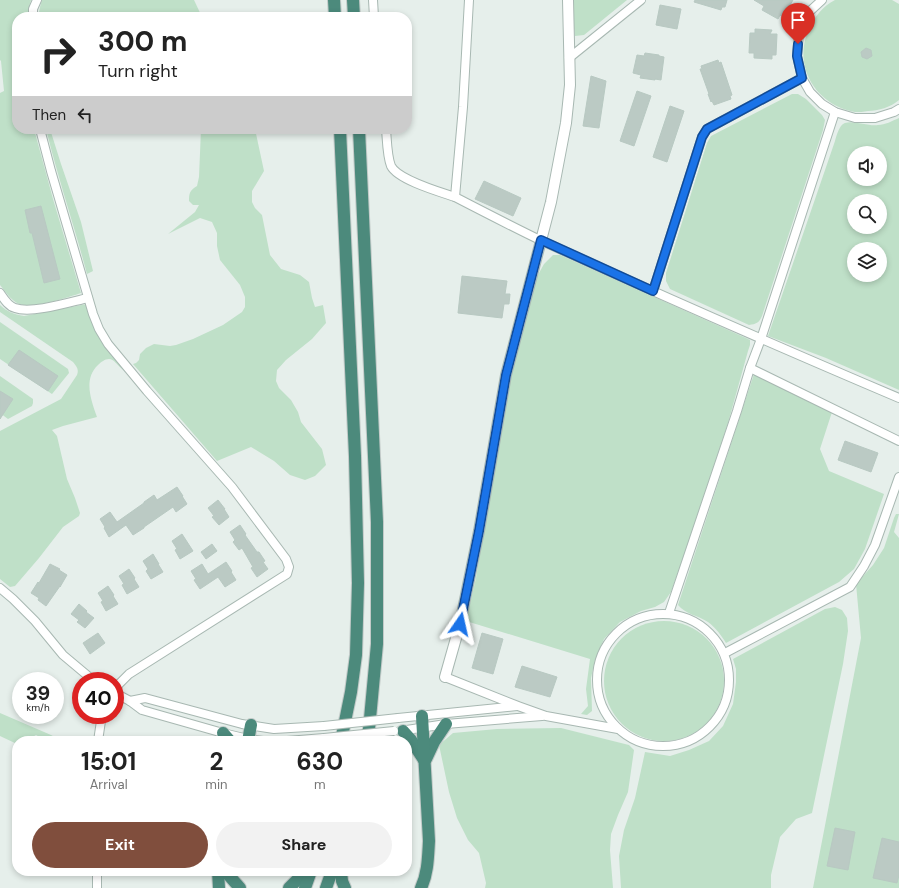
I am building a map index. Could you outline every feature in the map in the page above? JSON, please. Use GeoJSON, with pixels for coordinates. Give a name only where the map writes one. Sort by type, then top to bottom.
{"type":"FeatureCollection","features":[{"type":"Feature","properties":{"kind":"highway"},"geometry":{"type":"LineString","coordinates":[[334,0],[335,12]]}},
{"type":"Feature","properties":{"kind":"highway"},"geometry":{"type":"LineString","coordinates":[[353,0],[354,12]]}},
{"type":"Feature","properties":{"kind":"highway"},"geometry":{"type":"LineString","coordinates":[[340,134],[355,456],[358,583],[356,655],[351,692],[342,736]]}},
{"type":"Feature","properties":{"kind":"highway"},"geometry":{"type":"LineString","coordinates":[[359,134],[377,530],[377,644],[367,736]]}},
{"type":"Feature","properties":{"kind":"highway"},"geometry":{"type":"LineString","coordinates":[[421,888],[425,879],[428,859],[423,722]]}},
{"type":"Feature","properties":{"kind":"highway"},"geometry":{"type":"LineString","coordinates":[[425,761],[434,742],[446,724]]}},
{"type":"Feature","properties":{"kind":"highway"},"geometry":{"type":"LineString","coordinates":[[249,736],[251,726]]}},
{"type":"Feature","properties":{"kind":"highway"},"geometry":{"type":"LineString","coordinates":[[398,731],[405,736]]}},
{"type":"Feature","properties":{"kind":"highway"},"geometry":{"type":"LineString","coordinates":[[412,742],[425,761]]}},
{"type":"Feature","properties":{"kind":"highway"},"geometry":{"type":"LineString","coordinates":[[218,876],[219,888]]}},
{"type":"Feature","properties":{"kind":"highway"},"geometry":{"type":"LineString","coordinates":[[230,876],[240,888]]}},
{"type":"Feature","properties":{"kind":"highway"},"geometry":{"type":"LineString","coordinates":[[289,888],[300,876]]}},
{"type":"Feature","properties":{"kind":"highway"},"geometry":{"type":"LineString","coordinates":[[305,888],[309,876]]}},
{"type":"Feature","properties":{"kind":"highway"},"geometry":{"type":"LineString","coordinates":[[326,888],[330,876]]}},
{"type":"Feature","properties":{"kind":"highway"},"geometry":{"type":"LineString","coordinates":[[342,876],[342,881],[346,888]]}},
{"type":"Feature","properties":{"kind":"street"},"geometry":{"type":"LineString","coordinates":[[34,12],[37,0]]}},
{"type":"Feature","properties":{"kind":"street"},"geometry":{"type":"LineString","coordinates":[[373,0],[374,12]]}},
{"type":"Feature","properties":{"kind":"street"},"geometry":{"type":"LineString","coordinates":[[455,198],[463,107],[468,0]]}},
{"type":"Feature","properties":{"kind":"street"},"geometry":{"type":"LineString","coordinates":[[568,0],[570,85],[566,123],[552,202],[506,375],[479,531],[462,616],[445,677],[546,716],[618,729]]}},
{"type":"Feature","properties":{"kind":"street"},"geometry":{"type":"LineString","coordinates":[[569,58],[641,0]]}},
{"type":"Feature","properties":{"kind":"street"},"geometry":{"type":"LineString","coordinates":[[822,0],[809,12],[799,33],[797,56],[802,78],[810,92],[822,104],[835,112],[854,118],[874,118],[899,109]]}},
{"type":"Feature","properties":{"kind":"street"},"geometry":{"type":"LineString","coordinates":[[653,291],[702,137],[707,129],[802,78]]}},
{"type":"Feature","properties":{"kind":"street"},"geometry":{"type":"LineString","coordinates":[[669,613],[738,411],[750,368],[761,339],[835,112]]}},
{"type":"Feature","properties":{"kind":"street"},"geometry":{"type":"LineString","coordinates":[[41,134],[88,298],[99,329],[108,344],[147,391],[232,487],[286,559],[290,567],[286,574],[129,674],[124,679]]}},
{"type":"Feature","properties":{"kind":"street"},"geometry":{"type":"LineString","coordinates":[[387,134],[390,165],[400,176],[455,198],[541,240],[653,291],[899,398]]}},
{"type":"Feature","properties":{"kind":"street"},"geometry":{"type":"LineString","coordinates":[[0,293],[14,308],[25,310],[38,309],[88,298]]}},
{"type":"Feature","properties":{"kind":"street"},"geometry":{"type":"LineString","coordinates":[[750,368],[899,441]]}},
{"type":"Feature","properties":{"kind":"street"},"geometry":{"type":"LineString","coordinates":[[725,653],[850,587],[876,544],[899,477]]}},
{"type":"Feature","properties":{"kind":"street"},"geometry":{"type":"LineString","coordinates":[[0,588],[14,599],[35,621],[63,655],[83,672]]}},
{"type":"Feature","properties":{"kind":"street"},"geometry":{"type":"LineString","coordinates":[[669,613],[693,620],[712,634],[725,653],[730,672],[730,691],[726,704],[724,710],[712,726],[697,738],[679,745],[660,747],[640,743],[618,729],[605,713],[598,693],[597,672],[602,652],[614,635],[630,622],[650,615],[669,613]]}},
{"type":"Feature","properties":{"kind":"street"},"geometry":{"type":"LineString","coordinates":[[124,697],[142,710],[223,736]]}},
{"type":"Feature","properties":{"kind":"street"},"geometry":{"type":"LineString","coordinates":[[130,701],[145,698],[251,726],[274,729],[324,726],[398,718],[446,724],[546,716]]}},
{"type":"Feature","properties":{"kind":"street"},"geometry":{"type":"LineString","coordinates":[[345,736],[398,731],[423,722],[518,706]]}},
{"type":"Feature","properties":{"kind":"street"},"geometry":{"type":"LineString","coordinates":[[99,736],[101,724]]}},
{"type":"Feature","properties":{"kind":"street"},"geometry":{"type":"LineString","coordinates":[[97,876],[97,888]]}},
{"type":"Feature","properties":{"kind":"green space"},"geometry":{"type":"Polygon","coordinates":[[[0,0],[31,0],[28,12],[12,12],[12,134],[35,134],[81,293],[39,304],[23,305],[17,303],[0,285],[0,93],[4,91],[0,60],[0,0]]]}},
{"type":"Feature","properties":{"kind":"green space"},"geometry":{"type":"Polygon","coordinates":[[[42,0],[194,0],[200,12],[39,12],[42,0]]]}},
{"type":"Feature","properties":{"kind":"green space"},"geometry":{"type":"Polygon","coordinates":[[[573,0],[627,0],[584,35],[575,36],[573,0]]]}},
{"type":"Feature","properties":{"kind":"green space"},"geometry":{"type":"Polygon","coordinates":[[[835,0],[892,0],[899,4],[899,100],[892,105],[876,110],[855,112],[841,108],[829,101],[811,82],[806,70],[804,43],[814,20],[823,8],[835,0]]]}},
{"type":"Feature","properties":{"kind":"green space"},"geometry":{"type":"Polygon","coordinates":[[[792,94],[798,94],[806,99],[825,120],[762,316],[757,323],[749,325],[670,289],[666,281],[666,273],[707,143],[711,136],[792,94]]]}},
{"type":"Feature","properties":{"kind":"green space"},"geometry":{"type":"Polygon","coordinates":[[[899,118],[899,390],[826,358],[768,336],[841,126],[848,122],[873,125],[886,124],[899,118]]]}},
{"type":"Feature","properties":{"kind":"green space"},"geometry":{"type":"Polygon","coordinates":[[[47,134],[52,134],[81,222],[93,271],[87,274],[77,238],[47,134]]]}},
{"type":"Feature","properties":{"kind":"green space"},"geometry":{"type":"Polygon","coordinates":[[[201,134],[256,134],[264,171],[252,191],[252,202],[255,208],[262,215],[270,255],[281,269],[300,275],[309,282],[315,307],[323,305],[326,323],[312,339],[286,360],[277,370],[276,381],[279,388],[291,400],[298,412],[301,422],[322,449],[326,465],[315,476],[305,480],[290,475],[274,461],[251,447],[217,461],[133,364],[139,360],[140,354],[146,348],[154,344],[170,346],[176,345],[193,339],[223,325],[242,312],[245,307],[245,297],[240,285],[220,260],[217,246],[217,233],[212,222],[200,218],[168,234],[195,212],[199,205],[193,205],[189,201],[189,198],[191,190],[197,186],[199,177],[201,134]]]}},
{"type":"Feature","properties":{"kind":"green space"},"geometry":{"type":"Polygon","coordinates":[[[553,255],[560,255],[750,340],[750,345],[728,423],[671,592],[664,602],[655,607],[641,611],[620,622],[604,639],[595,660],[591,678],[592,711],[587,715],[581,714],[588,706],[586,689],[590,659],[466,621],[476,578],[509,378],[534,282],[544,264],[553,255]]]}},
{"type":"Feature","properties":{"kind":"green space"},"geometry":{"type":"Polygon","coordinates":[[[87,304],[90,318],[102,339],[129,373],[111,359],[102,362],[93,371],[90,383],[91,397],[97,417],[52,430],[57,436],[67,479],[80,513],[79,516],[63,527],[15,586],[10,587],[0,579],[0,431],[61,399],[77,375],[78,370],[73,362],[0,312],[0,305],[11,312],[24,316],[87,304]]]}},
{"type":"Feature","properties":{"kind":"green space"},"geometry":{"type":"Polygon","coordinates":[[[0,322],[68,369],[69,373],[52,394],[0,359],[0,322]]]}},
{"type":"Feature","properties":{"kind":"green space"},"geometry":{"type":"Polygon","coordinates":[[[754,374],[832,412],[820,449],[829,471],[884,494],[865,549],[854,569],[839,582],[726,643],[708,622],[684,611],[678,605],[754,374]]]}},
{"type":"Feature","properties":{"kind":"green space"},"geometry":{"type":"Polygon","coordinates":[[[0,376],[33,399],[32,406],[8,419],[0,413],[0,376]]]}},
{"type":"Feature","properties":{"kind":"green space"},"geometry":{"type":"Polygon","coordinates":[[[896,514],[899,514],[894,532],[899,538],[899,888],[813,888],[861,638],[856,584],[873,565],[884,548],[896,514]]]}},
{"type":"Feature","properties":{"kind":"green space"},"geometry":{"type":"Polygon","coordinates":[[[835,607],[842,610],[847,618],[848,631],[843,664],[812,813],[796,819],[780,837],[771,875],[771,888],[621,888],[619,856],[624,830],[635,798],[645,752],[670,756],[689,750],[709,741],[723,726],[733,704],[736,669],[733,659],[825,609],[835,607]]]}},
{"type":"Feature","properties":{"kind":"green space"},"geometry":{"type":"Polygon","coordinates":[[[664,621],[687,625],[707,638],[720,658],[724,681],[720,704],[707,724],[687,737],[664,741],[641,737],[621,724],[608,704],[604,681],[608,658],[621,638],[641,625],[664,621]]]}},
{"type":"Feature","properties":{"kind":"green space"},"geometry":{"type":"Polygon","coordinates":[[[0,713],[12,718],[12,724],[26,724],[53,736],[12,736],[12,742],[0,736],[0,713]]]}},
{"type":"Feature","properties":{"kind":"green space"},"geometry":{"type":"Polygon","coordinates":[[[561,728],[629,745],[634,750],[628,792],[611,834],[610,850],[613,888],[485,888],[486,883],[479,853],[468,840],[457,818],[449,792],[439,745],[453,733],[497,729],[561,728]]]}},
{"type":"Feature","properties":{"kind":"building"},"geometry":{"type":"Polygon","coordinates":[[[695,0],[727,0],[725,7],[722,7],[721,10],[694,2],[695,0]]]}},
{"type":"Feature","properties":{"kind":"building"},"geometry":{"type":"Polygon","coordinates":[[[754,0],[793,0],[783,17],[780,15],[778,19],[762,10],[764,6],[754,0]]]}},
{"type":"Feature","properties":{"kind":"building"},"geometry":{"type":"Polygon","coordinates":[[[660,5],[681,9],[677,29],[656,25],[660,5]]]}},
{"type":"Feature","properties":{"kind":"building"},"geometry":{"type":"Polygon","coordinates":[[[755,29],[772,30],[770,34],[777,34],[776,55],[772,55],[772,59],[754,58],[754,53],[749,53],[750,33],[755,33],[755,29]]]}},
{"type":"Feature","properties":{"kind":"building"},"geometry":{"type":"Polygon","coordinates":[[[866,48],[871,50],[872,56],[867,59],[862,57],[861,52],[866,48]]]}},
{"type":"Feature","properties":{"kind":"building"},"geometry":{"type":"Polygon","coordinates":[[[645,53],[664,57],[661,80],[640,78],[641,75],[633,73],[637,55],[644,56],[645,53]]]}},
{"type":"Feature","properties":{"kind":"building"},"geometry":{"type":"Polygon","coordinates":[[[718,60],[719,63],[721,62],[732,95],[730,96],[731,99],[714,105],[712,101],[711,102],[700,69],[702,69],[701,66],[718,60]]]}},
{"type":"Feature","properties":{"kind":"building"},"geometry":{"type":"Polygon","coordinates":[[[591,76],[606,81],[599,128],[583,126],[591,76]]]}},
{"type":"Feature","properties":{"kind":"building"},"geometry":{"type":"Polygon","coordinates":[[[637,91],[651,96],[634,146],[620,141],[637,91]]]}},
{"type":"Feature","properties":{"kind":"building"},"geometry":{"type":"Polygon","coordinates":[[[670,106],[684,111],[667,162],[653,157],[670,106]]]}},
{"type":"Feature","properties":{"kind":"building"},"geometry":{"type":"Polygon","coordinates":[[[484,181],[521,198],[513,216],[475,199],[484,181]]]}},
{"type":"Feature","properties":{"kind":"building"},"geometry":{"type":"Polygon","coordinates":[[[41,206],[60,279],[44,283],[25,210],[41,206]]]}},
{"type":"Feature","properties":{"kind":"building"},"geometry":{"type":"Polygon","coordinates":[[[462,276],[507,281],[505,294],[510,294],[509,304],[504,304],[502,318],[458,313],[462,276]]]}},
{"type":"Feature","properties":{"kind":"building"},"geometry":{"type":"Polygon","coordinates":[[[19,350],[58,376],[48,391],[8,365],[19,350]]]}},
{"type":"Feature","properties":{"kind":"building"},"geometry":{"type":"Polygon","coordinates":[[[0,391],[13,399],[0,419],[0,391]]]}},
{"type":"Feature","properties":{"kind":"building"},"geometry":{"type":"Polygon","coordinates":[[[845,441],[878,453],[871,472],[838,460],[845,441]]]}},
{"type":"Feature","properties":{"kind":"building"},"geometry":{"type":"Polygon","coordinates":[[[177,487],[187,504],[176,512],[173,507],[133,535],[126,525],[109,537],[100,519],[110,512],[117,522],[154,495],[157,500],[177,487]]]}},
{"type":"Feature","properties":{"kind":"building"},"geometry":{"type":"Polygon","coordinates":[[[218,500],[229,517],[219,525],[212,517],[214,516],[208,508],[218,500]]]}},
{"type":"Feature","properties":{"kind":"building"},"geometry":{"type":"Polygon","coordinates":[[[240,525],[246,534],[245,535],[265,561],[263,562],[268,569],[257,577],[242,548],[239,550],[233,542],[235,540],[230,532],[240,525]]]}},
{"type":"Feature","properties":{"kind":"building"},"geometry":{"type":"Polygon","coordinates":[[[182,534],[193,551],[180,559],[175,550],[177,549],[172,541],[182,534]]]}},
{"type":"Feature","properties":{"kind":"building"},"geometry":{"type":"Polygon","coordinates":[[[212,544],[217,551],[206,559],[201,552],[212,544]]]}},
{"type":"Feature","properties":{"kind":"building"},"geometry":{"type":"Polygon","coordinates":[[[153,554],[163,572],[151,579],[146,571],[148,569],[143,561],[153,554]]]}},
{"type":"Feature","properties":{"kind":"building"},"geometry":{"type":"Polygon","coordinates":[[[226,562],[236,580],[225,587],[218,577],[200,589],[194,580],[196,579],[191,571],[202,564],[208,574],[226,562]]]}},
{"type":"Feature","properties":{"kind":"building"},"geometry":{"type":"Polygon","coordinates":[[[50,564],[60,569],[59,570],[67,575],[46,606],[38,600],[39,598],[31,593],[38,582],[39,583],[50,564]]]}},
{"type":"Feature","properties":{"kind":"building"},"geometry":{"type":"Polygon","coordinates":[[[129,569],[139,587],[127,594],[122,585],[124,584],[119,576],[129,569]]]}},
{"type":"Feature","properties":{"kind":"building"},"geometry":{"type":"Polygon","coordinates":[[[108,586],[118,604],[106,611],[101,602],[103,601],[98,593],[108,586]]]}},
{"type":"Feature","properties":{"kind":"building"},"geometry":{"type":"Polygon","coordinates":[[[79,604],[94,618],[85,628],[77,622],[79,620],[71,614],[79,604]]]}},
{"type":"Feature","properties":{"kind":"building"},"geometry":{"type":"Polygon","coordinates":[[[98,633],[105,643],[90,654],[83,643],[98,633]]]}},
{"type":"Feature","properties":{"kind":"building"},"geometry":{"type":"Polygon","coordinates":[[[482,633],[503,639],[493,674],[472,668],[482,633]]]}},
{"type":"Feature","properties":{"kind":"building"},"geometry":{"type":"Polygon","coordinates":[[[522,666],[557,677],[550,697],[515,687],[522,666]]]}},
{"type":"Feature","properties":{"kind":"building"},"geometry":{"type":"Polygon","coordinates":[[[835,828],[855,832],[848,870],[827,866],[835,828]]]}},
{"type":"Feature","properties":{"kind":"building"},"geometry":{"type":"Polygon","coordinates":[[[882,838],[899,842],[899,875],[897,883],[873,878],[882,838]]]}},
{"type":"Feature","properties":{"kind":"route"},"geometry":{"type":"LineString","coordinates":[[460,624],[479,531],[506,375],[541,240],[653,291],[702,137],[707,129],[802,78],[797,56],[798,44]]}}]}
